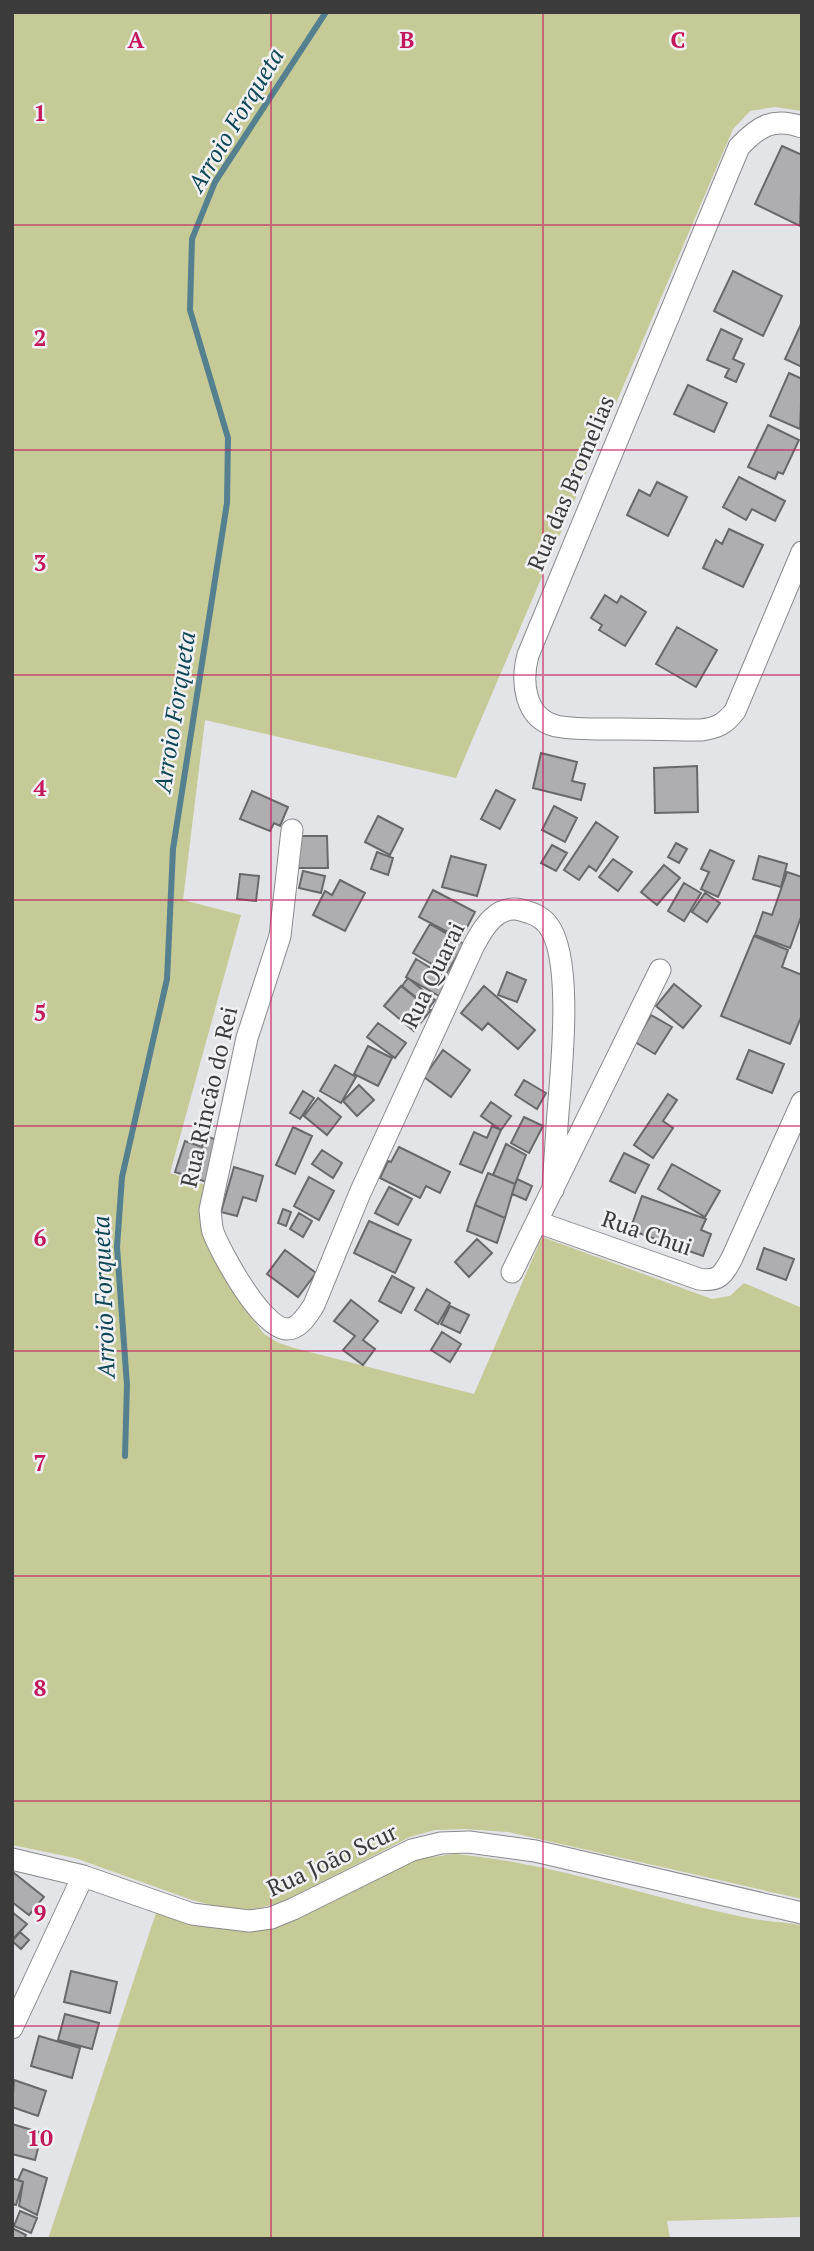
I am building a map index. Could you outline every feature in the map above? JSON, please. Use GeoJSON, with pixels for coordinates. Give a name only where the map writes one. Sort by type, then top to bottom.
{"type":"FeatureCollection","features":[{"type":"Feature","properties":{"kind":"street","name":"Rua das Bromelias"},"geometry":{"type":"LineString","coordinates":[[802,127],[786,122],[769,124],[752,133],[739,147],[528,655],[523,673],[524,689],[530,704],[539,717],[555,726],[701,730],[726,723],[735,711],[802,552]]}},
{"type":"Feature","properties":{"kind":"street","name":"Rua Rincão do Rei"},"geometry":{"type":"LineString","coordinates":[[292,830],[280,936],[247,1038],[209,1210],[213,1231],[232,1269],[260,1310],[275,1325],[285,1329],[295,1327],[305,1319]]}},
{"type":"Feature","properties":{"kind":"street","name":"Rua Quarai"},"geometry":{"type":"LineString","coordinates":[[305,1319],[314,1305],[360,1193],[474,946],[485,926],[498,914],[516,909],[535,913],[548,924],[557,940],[564,991],[564,1035],[553,1190]]}},
{"type":"Feature","properties":{"kind":"street"},"geometry":{"type":"LineString","coordinates":[[512,1272],[660,970]]}},
{"type":"Feature","properties":{"kind":"street","name":"Rua Chui"},"geometry":{"type":"LineString","coordinates":[[537,1222],[699,1279],[710,1281],[719,1277],[726,1271],[802,1102]]}},
{"type":"Feature","properties":{"kind":"street","name":"Rua João Scur"},"geometry":{"type":"LineString","coordinates":[[12,1859],[83,1876],[191,1914],[249,1921],[271,1918],[293,1909],[412,1850],[440,1843],[469,1842],[535,1851],[802,1913]]}},
{"type":"Feature","properties":{"kind":"street"},"geometry":{"type":"LineString","coordinates":[[12,2028],[83,1876]]}},
{"type":"Feature","properties":{"kind":"green space"},"geometry":{"type":"Polygon","coordinates":[[[12,12],[802,12],[802,111],[775,107],[750,111],[733,129],[456,778],[205,720],[183,900],[241,915],[170,1173],[205,1185],[201,1212],[209,1245],[247,1312],[264,1334],[294,1348],[474,1394],[542,1237],[712,1299],[730,1296],[744,1283],[802,1308],[802,1899],[508,1832],[465,1829],[435,1830],[410,1837],[281,1903],[254,1909],[230,1910],[192,1900],[75,1858],[12,1845],[12,12]]]}},
{"type":"Feature","properties":{"kind":"green space"},"geometry":{"type":"Polygon","coordinates":[[[455,1854],[528,1865],[757,1920],[802,1925],[802,2217],[667,2221],[670,2239],[48,2239],[156,1913],[226,1929],[251,1929],[411,1860],[455,1854]]]}},
{"type":"Feature","properties":{"kind":"building"},"geometry":{"type":"Polygon","coordinates":[[[782,146],[802,155],[800,226],[755,204],[782,146]]]}},
{"type":"Feature","properties":{"kind":"building"},"geometry":{"type":"Polygon","coordinates":[[[733,271],[782,296],[763,336],[714,311],[733,271]]]}},
{"type":"Feature","properties":{"kind":"building"},"geometry":{"type":"Polygon","coordinates":[[[802,322],[802,367],[785,359],[802,322]]]}},
{"type":"Feature","properties":{"kind":"building"},"geometry":{"type":"Polygon","coordinates":[[[721,329],[742,339],[733,359],[744,364],[736,382],[725,377],[729,369],[707,360],[721,329]]]}},
{"type":"Feature","properties":{"kind":"building"},"geometry":{"type":"Polygon","coordinates":[[[789,373],[802,379],[800,429],[770,416],[789,373]]]}},
{"type":"Feature","properties":{"kind":"building"},"geometry":{"type":"Polygon","coordinates":[[[688,385],[727,403],[714,432],[674,414],[688,385]]]}},
{"type":"Feature","properties":{"kind":"building"},"geometry":{"type":"Polygon","coordinates":[[[768,425],[799,440],[783,474],[778,472],[775,479],[748,467],[768,425]]]}},
{"type":"Feature","properties":{"kind":"building"},"geometry":{"type":"Polygon","coordinates":[[[739,477],[785,501],[775,521],[752,509],[746,520],[723,507],[739,477]]]}},
{"type":"Feature","properties":{"kind":"building"},"geometry":{"type":"Polygon","coordinates":[[[657,482],[687,497],[668,536],[627,515],[639,490],[650,496],[657,482]]]}},
{"type":"Feature","properties":{"kind":"building"},"geometry":{"type":"Polygon","coordinates":[[[729,529],[763,545],[743,587],[703,568],[716,540],[722,544],[729,529]]]}},
{"type":"Feature","properties":{"kind":"building"},"geometry":{"type":"Polygon","coordinates":[[[605,595],[617,603],[621,596],[646,612],[625,646],[599,630],[602,625],[591,618],[605,595]]]}},
{"type":"Feature","properties":{"kind":"building"},"geometry":{"type":"Polygon","coordinates":[[[677,627],[717,650],[696,687],[656,664],[677,627]]]}},
{"type":"Feature","properties":{"kind":"building"},"geometry":{"type":"Polygon","coordinates":[[[541,753],[577,762],[572,781],[585,784],[581,800],[533,788],[541,753]]]}},
{"type":"Feature","properties":{"kind":"building"},"geometry":{"type":"Polygon","coordinates":[[[697,766],[698,812],[655,813],[654,768],[697,766]]]}},
{"type":"Feature","properties":{"kind":"building"},"geometry":{"type":"Polygon","coordinates":[[[496,790],[515,800],[500,829],[481,819],[496,790]]]}},
{"type":"Feature","properties":{"kind":"building"},"geometry":{"type":"Polygon","coordinates":[[[252,791],[288,807],[280,826],[274,823],[270,831],[240,819],[252,791]]]}},
{"type":"Feature","properties":{"kind":"building"},"geometry":{"type":"Polygon","coordinates":[[[554,806],[577,818],[565,842],[542,830],[554,806]]]}},
{"type":"Feature","properties":{"kind":"building"},"geometry":{"type":"Polygon","coordinates":[[[378,816],[403,829],[390,855],[365,842],[378,816]]]}},
{"type":"Feature","properties":{"kind":"building"},"geometry":{"type":"Polygon","coordinates":[[[596,822],[618,837],[596,871],[589,866],[579,880],[564,870],[596,822]]]}},
{"type":"Feature","properties":{"kind":"building"},"geometry":{"type":"Polygon","coordinates":[[[297,836],[327,836],[328,868],[297,868],[297,836]]]}},
{"type":"Feature","properties":{"kind":"building"},"geometry":{"type":"Polygon","coordinates":[[[676,843],[687,849],[679,863],[668,857],[676,843]]]}},
{"type":"Feature","properties":{"kind":"building"},"geometry":{"type":"Polygon","coordinates":[[[552,845],[567,853],[556,871],[541,863],[552,845]]]}},
{"type":"Feature","properties":{"kind":"building"},"geometry":{"type":"Polygon","coordinates":[[[710,850],[734,861],[718,897],[701,889],[709,872],[701,869],[710,850]]]}},
{"type":"Feature","properties":{"kind":"building"},"geometry":{"type":"Polygon","coordinates":[[[377,852],[393,858],[388,875],[371,869],[377,852]]]}},
{"type":"Feature","properties":{"kind":"building"},"geometry":{"type":"Polygon","coordinates":[[[451,856],[486,865],[477,896],[442,887],[451,856]]]}},
{"type":"Feature","properties":{"kind":"building"},"geometry":{"type":"Polygon","coordinates":[[[759,856],[787,864],[781,887],[753,879],[759,856]]]}},
{"type":"Feature","properties":{"kind":"building"},"geometry":{"type":"Polygon","coordinates":[[[613,859],[632,872],[618,891],[599,877],[613,859]]]}},
{"type":"Feature","properties":{"kind":"building"},"geometry":{"type":"Polygon","coordinates":[[[664,865],[680,878],[657,905],[641,892],[664,865]]]}},
{"type":"Feature","properties":{"kind":"building"},"geometry":{"type":"Polygon","coordinates":[[[303,871],[325,876],[321,893],[299,888],[303,871]]]}},
{"type":"Feature","properties":{"kind":"building"},"geometry":{"type":"Polygon","coordinates":[[[787,872],[802,877],[802,914],[790,948],[755,935],[763,912],[772,915],[787,872]]]}},
{"type":"Feature","properties":{"kind":"building"},"geometry":{"type":"Polygon","coordinates":[[[240,874],[259,876],[256,901],[237,899],[240,874]]]}},
{"type":"Feature","properties":{"kind":"building"},"geometry":{"type":"Polygon","coordinates":[[[340,880],[365,893],[345,931],[313,915],[325,891],[332,895],[340,880]]]}},
{"type":"Feature","properties":{"kind":"building"},"geometry":{"type":"Polygon","coordinates":[[[684,883],[701,893],[684,921],[668,911],[684,883]]]}},
{"type":"Feature","properties":{"kind":"building"},"geometry":{"type":"Polygon","coordinates":[[[433,890],[475,912],[461,939],[419,917],[433,890]]]}},
{"type":"Feature","properties":{"kind":"building"},"geometry":{"type":"Polygon","coordinates":[[[705,893],[720,903],[707,922],[692,912],[705,893]]]}},
{"type":"Feature","properties":{"kind":"building"},"geometry":{"type":"Polygon","coordinates":[[[430,924],[464,944],[447,973],[413,953],[430,924]]]}},
{"type":"Feature","properties":{"kind":"building"},"geometry":{"type":"Polygon","coordinates":[[[754,936],[788,950],[782,967],[802,975],[802,1015],[790,1044],[721,1016],[754,936]]]}},
{"type":"Feature","properties":{"kind":"building"},"geometry":{"type":"Polygon","coordinates":[[[416,959],[449,979],[439,996],[406,977],[416,959]]]}},
{"type":"Feature","properties":{"kind":"building"},"geometry":{"type":"Polygon","coordinates":[[[507,972],[526,980],[517,1002],[498,995],[507,972]]]}},
{"type":"Feature","properties":{"kind":"building"},"geometry":{"type":"Polygon","coordinates":[[[408,978],[435,1000],[429,1008],[402,986],[408,978]]]}},
{"type":"Feature","properties":{"kind":"building"},"geometry":{"type":"Polygon","coordinates":[[[674,984],[701,1006],[683,1028],[656,1006],[674,984]]]}},
{"type":"Feature","properties":{"kind":"building"},"geometry":{"type":"Polygon","coordinates":[[[401,986],[431,1010],[414,1031],[384,1006],[401,986]]]}},
{"type":"Feature","properties":{"kind":"building"},"geometry":{"type":"Polygon","coordinates":[[[484,986],[535,1030],[518,1049],[488,1023],[482,1030],[461,1013],[484,986]]]}},
{"type":"Feature","properties":{"kind":"building"},"geometry":{"type":"Polygon","coordinates":[[[651,1015],[672,1027],[655,1054],[635,1042],[651,1015]]]}},
{"type":"Feature","properties":{"kind":"building"},"geometry":{"type":"Polygon","coordinates":[[[378,1023],[406,1043],[395,1058],[367,1037],[378,1023]]]}},
{"type":"Feature","properties":{"kind":"building"},"geometry":{"type":"Polygon","coordinates":[[[368,1046],[392,1058],[378,1086],[354,1074],[368,1046]]]}},
{"type":"Feature","properties":{"kind":"building"},"geometry":{"type":"Polygon","coordinates":[[[443,1050],[470,1070],[451,1097],[424,1077],[443,1050]]]}},
{"type":"Feature","properties":{"kind":"building"},"geometry":{"type":"Polygon","coordinates":[[[749,1050],[784,1064],[772,1093],[737,1079],[749,1050]]]}},
{"type":"Feature","properties":{"kind":"building"},"geometry":{"type":"Polygon","coordinates":[[[335,1065],[356,1077],[341,1103],[320,1091],[335,1065]]]}},
{"type":"Feature","properties":{"kind":"building"},"geometry":{"type":"Polygon","coordinates":[[[524,1080],[546,1093],[537,1109],[515,1095],[524,1080]]]}},
{"type":"Feature","properties":{"kind":"building"},"geometry":{"type":"Polygon","coordinates":[[[359,1085],[374,1100],[357,1116],[343,1101],[359,1085]]]}},
{"type":"Feature","properties":{"kind":"building"},"geometry":{"type":"Polygon","coordinates":[[[303,1091],[314,1098],[300,1119],[290,1113],[303,1091]]]}},
{"type":"Feature","properties":{"kind":"building"},"geometry":{"type":"Polygon","coordinates":[[[668,1094],[677,1100],[663,1121],[673,1128],[653,1158],[634,1145],[668,1094]]]}},
{"type":"Feature","properties":{"kind":"building"},"geometry":{"type":"Polygon","coordinates":[[[318,1098],[341,1117],[327,1135],[304,1116],[318,1098]]]}},
{"type":"Feature","properties":{"kind":"building"},"geometry":{"type":"Polygon","coordinates":[[[491,1102],[511,1116],[501,1130],[481,1116],[491,1102]]]}},
{"type":"Feature","properties":{"kind":"building"},"geometry":{"type":"Polygon","coordinates":[[[524,1117],[543,1126],[529,1153],[511,1143],[524,1117]]]}},
{"type":"Feature","properties":{"kind":"building"},"geometry":{"type":"Polygon","coordinates":[[[492,1126],[501,1130],[482,1173],[460,1164],[474,1132],[487,1138],[492,1126]]]}},
{"type":"Feature","properties":{"kind":"building"},"geometry":{"type":"Polygon","coordinates":[[[293,1127],[312,1136],[295,1174],[276,1165],[293,1127]]]}},
{"type":"Feature","properties":{"kind":"building"},"geometry":{"type":"Polygon","coordinates":[[[205,1136],[220,1141],[207,1182],[175,1172],[185,1141],[202,1147],[205,1136]]]}},
{"type":"Feature","properties":{"kind":"building"},"geometry":{"type":"Polygon","coordinates":[[[506,1144],[526,1155],[515,1184],[493,1175],[506,1144]]]}},
{"type":"Feature","properties":{"kind":"building"},"geometry":{"type":"Polygon","coordinates":[[[399,1147],[450,1172],[440,1193],[426,1186],[420,1198],[380,1178],[399,1147]]]}},
{"type":"Feature","properties":{"kind":"building"},"geometry":{"type":"Polygon","coordinates":[[[322,1150],[342,1163],[333,1178],[312,1164],[322,1150]]]}},
{"type":"Feature","properties":{"kind":"building"},"geometry":{"type":"Polygon","coordinates":[[[624,1153],[649,1165],[635,1193],[610,1181],[624,1153]]]}},
{"type":"Feature","properties":{"kind":"building"},"geometry":{"type":"Polygon","coordinates":[[[672,1164],[720,1191],[705,1217],[658,1189],[672,1164]]]}},
{"type":"Feature","properties":{"kind":"building"},"geometry":{"type":"Polygon","coordinates":[[[234,1167],[263,1176],[256,1201],[243,1197],[237,1216],[221,1212],[234,1167]]]}},
{"type":"Feature","properties":{"kind":"building"},"geometry":{"type":"Polygon","coordinates":[[[488,1173],[515,1184],[505,1218],[475,1205],[488,1173]]]}},
{"type":"Feature","properties":{"kind":"building"},"geometry":{"type":"Polygon","coordinates":[[[309,1177],[334,1191],[319,1220],[294,1206],[309,1177]]]}},
{"type":"Feature","properties":{"kind":"building"},"geometry":{"type":"Polygon","coordinates":[[[517,1179],[532,1186],[526,1200],[512,1194],[517,1179]]]}},
{"type":"Feature","properties":{"kind":"building"},"geometry":{"type":"Polygon","coordinates":[[[389,1187],[412,1199],[398,1225],[375,1213],[389,1187]]]}},
{"type":"Feature","properties":{"kind":"building"},"geometry":{"type":"Polygon","coordinates":[[[642,1196],[706,1219],[701,1230],[711,1234],[703,1256],[630,1230],[642,1196]]]}},
{"type":"Feature","properties":{"kind":"building"},"geometry":{"type":"Polygon","coordinates":[[[475,1205],[505,1218],[497,1243],[467,1231],[475,1205]]]}},
{"type":"Feature","properties":{"kind":"building"},"geometry":{"type":"Polygon","coordinates":[[[283,1209],[291,1212],[286,1226],[278,1223],[283,1209]]]}},
{"type":"Feature","properties":{"kind":"building"},"geometry":{"type":"Polygon","coordinates":[[[299,1213],[312,1221],[303,1237],[290,1229],[299,1213]]]}},
{"type":"Feature","properties":{"kind":"building"},"geometry":{"type":"Polygon","coordinates":[[[369,1221],[411,1240],[395,1273],[354,1253],[369,1221]]]}},
{"type":"Feature","properties":{"kind":"building"},"geometry":{"type":"Polygon","coordinates":[[[477,1239],[492,1253],[469,1277],[455,1262],[477,1239]]]}},
{"type":"Feature","properties":{"kind":"building"},"geometry":{"type":"Polygon","coordinates":[[[764,1248],[794,1259],[786,1280],[757,1269],[764,1248]]]}},
{"type":"Feature","properties":{"kind":"building"},"geometry":{"type":"Polygon","coordinates":[[[285,1250],[316,1273],[298,1297],[267,1274],[285,1250]]]}},
{"type":"Feature","properties":{"kind":"building"},"geometry":{"type":"Polygon","coordinates":[[[392,1276],[414,1288],[401,1313],[379,1301],[392,1276]]]}},
{"type":"Feature","properties":{"kind":"building"},"geometry":{"type":"Polygon","coordinates":[[[427,1289],[450,1303],[438,1324],[415,1310],[427,1289]]]}},
{"type":"Feature","properties":{"kind":"building"},"geometry":{"type":"Polygon","coordinates":[[[351,1300],[378,1321],[363,1340],[375,1349],[363,1365],[343,1350],[355,1336],[334,1321],[351,1300]]]}},
{"type":"Feature","properties":{"kind":"building"},"geometry":{"type":"Polygon","coordinates":[[[450,1306],[469,1315],[460,1333],[441,1324],[450,1306]]]}},
{"type":"Feature","properties":{"kind":"building"},"geometry":{"type":"Polygon","coordinates":[[[442,1332],[461,1344],[450,1362],[431,1350],[442,1332]]]}},
{"type":"Feature","properties":{"kind":"building"},"geometry":{"type":"Polygon","coordinates":[[[14,1873],[44,1897],[29,1915],[12,1902],[14,1873]]]}},
{"type":"Feature","properties":{"kind":"building"},"geometry":{"type":"Polygon","coordinates":[[[12,1912],[27,1924],[12,1940],[12,1912]]]}},
{"type":"Feature","properties":{"kind":"building"},"geometry":{"type":"Polygon","coordinates":[[[20,1932],[29,1940],[21,1949],[12,1941],[20,1932]]]}},
{"type":"Feature","properties":{"kind":"building"},"geometry":{"type":"Polygon","coordinates":[[[71,1971],[117,1982],[110,2013],[64,2002],[71,1971]]]}},
{"type":"Feature","properties":{"kind":"building"},"geometry":{"type":"Polygon","coordinates":[[[65,2014],[99,2023],[92,2049],[58,2040],[65,2014]]]}},
{"type":"Feature","properties":{"kind":"building"},"geometry":{"type":"Polygon","coordinates":[[[39,2036],[80,2048],[72,2078],[31,2066],[39,2036]]]}},
{"type":"Feature","properties":{"kind":"building"},"geometry":{"type":"Polygon","coordinates":[[[14,2080],[46,2091],[38,2116],[12,2107],[14,2080]]]}},
{"type":"Feature","properties":{"kind":"building"},"geometry":{"type":"Polygon","coordinates":[[[12,2124],[42,2133],[35,2160],[12,2154],[12,2124]]]}},
{"type":"Feature","properties":{"kind":"building"},"geometry":{"type":"Polygon","coordinates":[[[23,2169],[47,2178],[37,2215],[19,2206],[23,2182],[18,2180],[23,2169]]]}},
{"type":"Feature","properties":{"kind":"building"},"geometry":{"type":"Polygon","coordinates":[[[12,2178],[23,2182],[16,2205],[12,2204],[12,2178]]]}},
{"type":"Feature","properties":{"kind":"building"},"geometry":{"type":"Polygon","coordinates":[[[20,2211],[37,2218],[31,2233],[14,2226],[20,2211]]]}},
{"type":"Feature","properties":{"kind":"building"},"geometry":{"type":"Polygon","coordinates":[[[12,2228],[26,2235],[24,2239],[12,2239],[12,2228]]]}},
{"type":"Feature","properties":{"kind":"waterway","name":"Arroio Forqueta"},"geometry":{"type":"LineString","coordinates":[[125,1456],[127,1385],[117,1247],[122,1177],[167,979],[173,849],[227,503],[228,438],[190,310],[192,239],[215,182],[326,12]]}}]}
